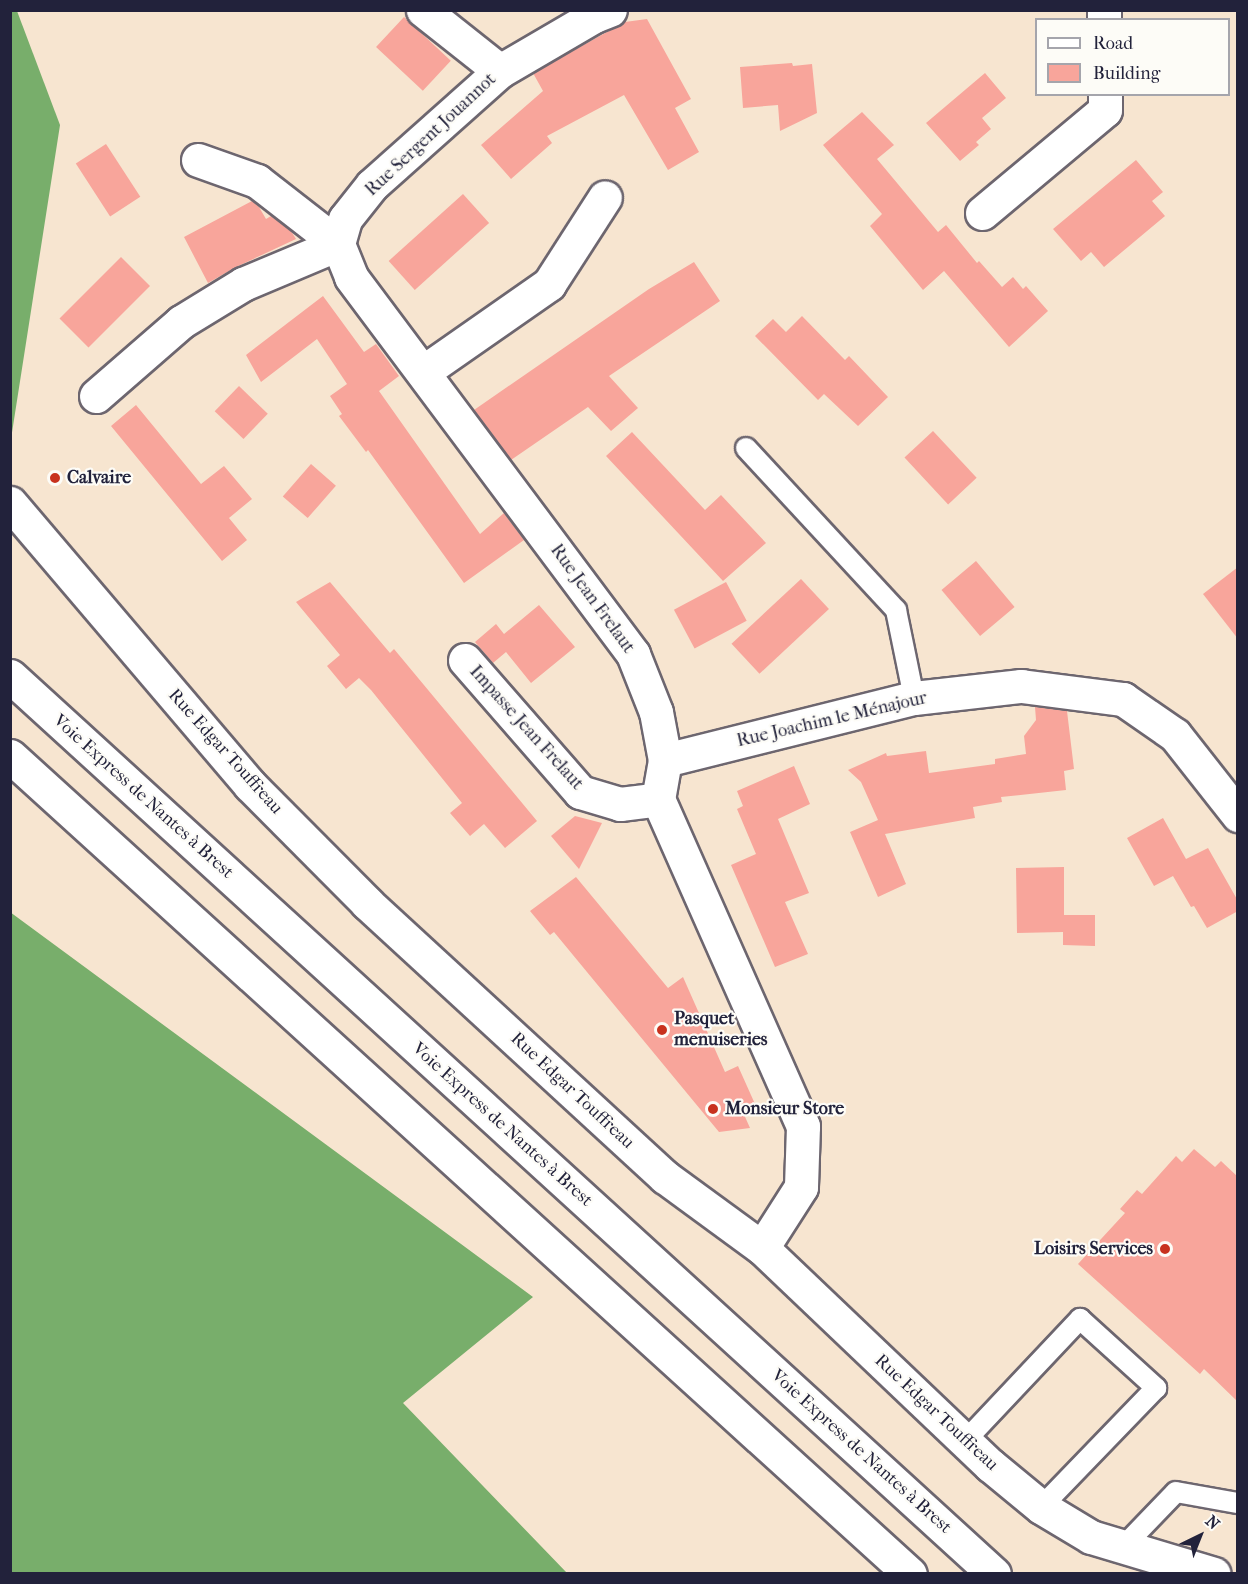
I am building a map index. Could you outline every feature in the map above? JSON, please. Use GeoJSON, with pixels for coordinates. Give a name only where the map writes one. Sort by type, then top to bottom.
{"type":"FeatureCollection","features":[{"type":"Feature","properties":{"kind":"main road"},"geometry":{"type":"LineString","coordinates":[[423,10],[500,71]]}},
{"type":"Feature","properties":{"kind":"main road","name":"Rue Sergent Jouannot"},"geometry":{"type":"LineString","coordinates":[[338,244],[345,219],[372,185],[500,71],[594,16],[610,10]]}},
{"type":"Feature","properties":{"kind":"main road"},"geometry":{"type":"LineString","coordinates":[[982,213],[1105,110],[1105,96]]}},
{"type":"Feature","properties":{"kind":"main road"},"geometry":{"type":"LineString","coordinates":[[96,396],[181,322],[243,284],[338,244],[256,181],[198,160]]}},
{"type":"Feature","properties":{"kind":"main road"},"geometry":{"type":"LineString","coordinates":[[423,372],[549,284],[605,197]]}},
{"type":"Feature","properties":{"kind":"main road","name":"Rue Jean Frelaut"},"geometry":{"type":"LineString","coordinates":[[338,244],[351,277],[633,654],[656,712],[665,760],[658,799]]}},
{"type":"Feature","properties":{"kind":"main road","name":"Rue Edgar Touffreau"},"geometry":{"type":"LineString","coordinates":[[10,503],[250,784],[367,903],[665,1177],[762,1248],[964,1441],[1041,1507],[1091,1537],[1124,1546],[1160,1566],[1214,1574]]}},
{"type":"Feature","properties":{"kind":"main road","name":"Impasse Jean Frelaut"},"geometry":{"type":"LineString","coordinates":[[465,660],[580,792],[620,804],[658,799]]}},
{"type":"Feature","properties":{"kind":"main road","name":"Voie Express de Nantes à Brest"},"geometry":{"type":"LineString","coordinates":[[10,676],[994,1574]]}},
{"type":"Feature","properties":{"kind":"main road","name":"Rue Joachim le Ménajour"},"geometry":{"type":"LineString","coordinates":[[665,760],[914,698],[1021,686],[1123,699],[1175,735],[1238,815]]}},
{"type":"Feature","properties":{"kind":"main road"},"geometry":{"type":"LineString","coordinates":[[10,756],[910,1574]]}},
{"type":"Feature","properties":{"kind":"main road"},"geometry":{"type":"LineString","coordinates":[[658,799],[803,1126],[801,1187],[762,1248]]}},
{"type":"Feature","properties":{"kind":"lane"},"geometry":{"type":"LineString","coordinates":[[746,448],[896,610],[914,698]]}},
{"type":"Feature","properties":{"kind":"lane"},"geometry":{"type":"LineString","coordinates":[[964,1441],[1080,1318],[1156,1388],[1041,1507]]}},
{"type":"Feature","properties":{"kind":"lane"},"geometry":{"type":"LineString","coordinates":[[1124,1546],[1176,1492],[1238,1503]]}},
{"type":"Feature","properties":{"kind":"green space"},"geometry":{"type":"Polygon","coordinates":[[[10,11],[17,11],[60,125],[11,439],[10,11]]]}},
{"type":"Feature","properties":{"kind":"green space"},"geometry":{"type":"Polygon","coordinates":[[[10,912],[533,1297],[403,1403],[567,1573],[11,1573],[10,912]]]}},
{"type":"Feature","properties":{"kind":"building"},"geometry":{"type":"Polygon","coordinates":[[[404,17],[451,61],[423,91],[376,47],[404,17]]]}},
{"type":"Feature","properties":{"kind":"building"},"geometry":{"type":"Polygon","coordinates":[[[647,19],[691,99],[675,108],[699,152],[668,170],[624,95],[547,136],[552,143],[511,179],[481,145],[543,91],[533,73],[625,22],[647,19]]]}},
{"type":"Feature","properties":{"kind":"building"},"geometry":{"type":"Polygon","coordinates":[[[792,63],[793,66],[812,64],[817,113],[780,131],[778,105],[743,108],[740,67],[792,63]]]}},
{"type":"Feature","properties":{"kind":"building"},"geometry":{"type":"Polygon","coordinates":[[[985,73],[1006,98],[982,118],[991,129],[976,142],[979,145],[960,161],[926,123],[985,73]]]}},
{"type":"Feature","properties":{"kind":"building"},"geometry":{"type":"Polygon","coordinates":[[[862,112],[894,145],[877,159],[938,232],[946,225],[977,263],[979,261],[1002,287],[1013,277],[1023,289],[1026,286],[1048,311],[1009,347],[944,271],[923,290],[870,226],[882,214],[823,145],[862,112]]]}},
{"type":"Feature","properties":{"kind":"building"},"geometry":{"type":"Polygon","coordinates":[[[106,144],[140,197],[110,216],[76,164],[106,144]]]}},
{"type":"Feature","properties":{"kind":"building"},"geometry":{"type":"Polygon","coordinates":[[[1136,160],[1163,192],[1152,201],[1165,216],[1104,267],[1091,252],[1081,261],[1053,229],[1136,160]]]}},
{"type":"Feature","properties":{"kind":"building"},"geometry":{"type":"Polygon","coordinates":[[[463,194],[489,223],[415,290],[389,261],[463,194]]]}},
{"type":"Feature","properties":{"kind":"building"},"geometry":{"type":"Polygon","coordinates":[[[252,201],[259,207],[266,219],[271,216],[291,231],[296,239],[208,283],[184,237],[252,201]]]}},
{"type":"Feature","properties":{"kind":"building"},"geometry":{"type":"Polygon","coordinates":[[[121,257],[150,286],[88,348],[59,319],[121,257]]]}},
{"type":"Feature","properties":{"kind":"building"},"geometry":{"type":"Polygon","coordinates":[[[694,262],[720,301],[609,376],[638,408],[611,431],[588,407],[511,460],[474,410],[649,289],[694,262]]]}},
{"type":"Feature","properties":{"kind":"building"},"geometry":{"type":"Polygon","coordinates":[[[323,296],[364,352],[376,344],[399,376],[379,391],[480,534],[504,513],[524,540],[464,583],[368,450],[366,452],[339,416],[342,414],[330,396],[347,384],[317,339],[261,382],[246,355],[323,296]]]}},
{"type":"Feature","properties":{"kind":"building"},"geometry":{"type":"Polygon","coordinates":[[[802,316],[845,360],[849,356],[888,397],[858,426],[824,394],[818,400],[755,336],[773,319],[786,332],[802,316]]]}},
{"type":"Feature","properties":{"kind":"building"},"geometry":{"type":"Polygon","coordinates":[[[239,386],[268,414],[243,439],[215,411],[239,386]]]}},
{"type":"Feature","properties":{"kind":"building"},"geometry":{"type":"Polygon","coordinates":[[[136,405],[201,484],[224,466],[252,499],[229,518],[247,540],[222,561],[111,426],[136,405]]]}},
{"type":"Feature","properties":{"kind":"building"},"geometry":{"type":"Polygon","coordinates":[[[933,431],[977,478],[948,504],[904,458],[933,431]]]}},
{"type":"Feature","properties":{"kind":"building"},"geometry":{"type":"Polygon","coordinates":[[[632,432],[705,510],[721,495],[766,543],[723,581],[606,456],[632,432]]]}},
{"type":"Feature","properties":{"kind":"building"},"geometry":{"type":"Polygon","coordinates":[[[311,464],[336,486],[308,518],[283,496],[311,464]]]}},
{"type":"Feature","properties":{"kind":"building"},"geometry":{"type":"Polygon","coordinates":[[[976,561],[1015,607],[980,636],[942,590],[976,561]]]}},
{"type":"Feature","properties":{"kind":"building"},"geometry":{"type":"Polygon","coordinates":[[[1238,567],[1238,639],[1203,594],[1238,567]]]}},
{"type":"Feature","properties":{"kind":"building"},"geometry":{"type":"Polygon","coordinates":[[[801,579],[829,609],[759,674],[732,644],[801,579]]]}},
{"type":"Feature","properties":{"kind":"building"},"geometry":{"type":"Polygon","coordinates":[[[330,582],[390,653],[394,649],[537,821],[505,848],[484,824],[470,836],[450,813],[462,803],[371,690],[359,678],[346,689],[327,666],[340,655],[296,602],[330,582]]]}},
{"type":"Feature","properties":{"kind":"building"},"geometry":{"type":"Polygon","coordinates":[[[726,582],[747,621],[695,649],[674,610],[726,582]]]}},
{"type":"Feature","properties":{"kind":"building"},"geometry":{"type":"Polygon","coordinates":[[[539,605],[575,647],[531,683],[506,652],[493,663],[475,642],[496,624],[504,634],[539,605]]]}},
{"type":"Feature","properties":{"kind":"building"},"geometry":{"type":"Polygon","coordinates":[[[1035,707],[1067,711],[1074,769],[1064,771],[1066,790],[1001,797],[1002,802],[973,807],[975,818],[885,834],[906,884],[878,897],[850,832],[878,820],[861,782],[848,770],[886,753],[887,756],[926,751],[929,773],[995,764],[995,759],[1026,754],[1024,736],[1036,720],[1035,707]]]}},
{"type":"Feature","properties":{"kind":"building"},"geometry":{"type":"Polygon","coordinates":[[[794,766],[810,804],[778,819],[809,893],[785,902],[808,954],[775,967],[731,865],[756,854],[737,809],[743,806],[737,791],[794,766]]]}},
{"type":"Feature","properties":{"kind":"building"},"geometry":{"type":"Polygon","coordinates":[[[575,816],[602,823],[579,869],[551,836],[575,816]]]}},
{"type":"Feature","properties":{"kind":"building"},"geometry":{"type":"Polygon","coordinates":[[[1163,818],[1186,859],[1208,848],[1238,901],[1238,911],[1207,928],[1194,906],[1191,907],[1173,876],[1154,886],[1127,838],[1163,818]]]}},
{"type":"Feature","properties":{"kind":"building"},"geometry":{"type":"Polygon","coordinates":[[[1064,867],[1064,915],[1095,915],[1095,946],[1063,945],[1063,932],[1017,933],[1016,868],[1064,867]]]}},
{"type":"Feature","properties":{"kind":"building"},"geometry":{"type":"Polygon","coordinates":[[[576,877],[668,988],[683,977],[725,1072],[738,1066],[755,1104],[742,1110],[750,1128],[719,1132],[554,932],[550,935],[530,911],[576,877]]]}},
{"type":"Feature","properties":{"kind":"building","name":"Loisirs Services"},"geometry":{"type":"Polygon","coordinates":[[[1194,1149],[1215,1167],[1221,1161],[1238,1177],[1238,1402],[1204,1369],[1200,1374],[1078,1264],[1125,1213],[1120,1209],[1137,1190],[1142,1194],[1176,1156],[1182,1162],[1194,1149]]]}},
{"type":"Feature","properties":{"kind":"place","name":"Calvaire"},"geometry":{"type":"Point","coordinates":[55,478]}},
{"type":"Feature","properties":{"kind":"place","name":"Pasquet menuiseries"},"geometry":{"type":"Point","coordinates":[662,1030]}},
{"type":"Feature","properties":{"kind":"place","name":"Monsieur Store"},"geometry":{"type":"Point","coordinates":[713,1109]}},
{"type":"Feature","properties":{"kind":"place","name":"Loisirs Services"},"geometry":{"type":"Point","coordinates":[1165,1249]}}]}
